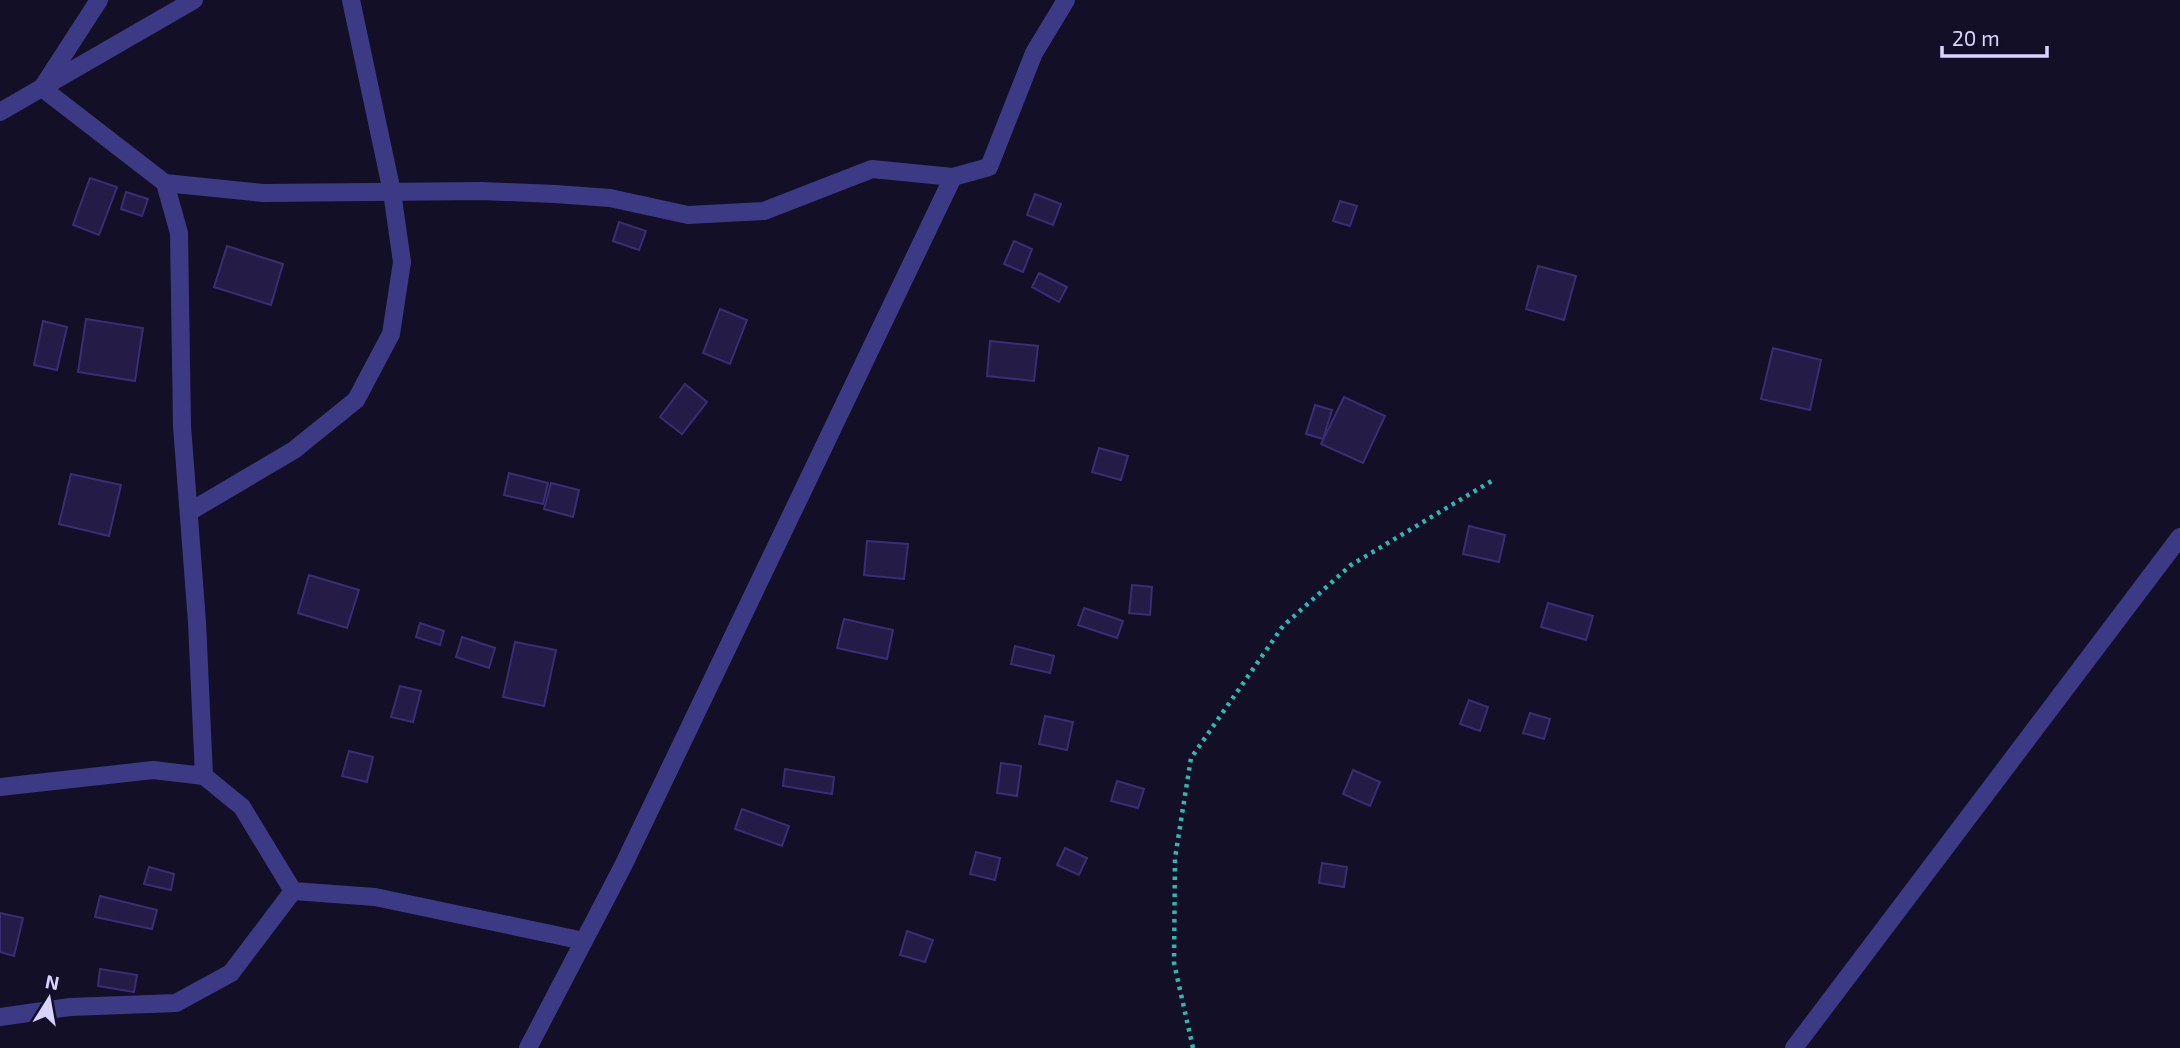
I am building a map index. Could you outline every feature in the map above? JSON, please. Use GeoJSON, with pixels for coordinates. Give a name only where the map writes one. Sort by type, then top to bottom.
{"type":"FeatureCollection","features":[{"type":"Feature","properties":{"kind":"street"},"geometry":{"type":"LineString","coordinates":[[42,88],[99,0]]}},
{"type":"Feature","properties":{"kind":"street"},"geometry":{"type":"LineString","coordinates":[[0,112],[194,0]]}},
{"type":"Feature","properties":{"kind":"street"},"geometry":{"type":"LineString","coordinates":[[189,512],[294,450],[356,400],[391,334],[402,262],[392,192],[351,0]]}},
{"type":"Feature","properties":{"kind":"street"},"geometry":{"type":"LineString","coordinates":[[42,88],[165,183],[263,193],[482,191],[555,194],[610,198],[688,215],[764,211],[872,169],[953,177],[989,167],[1034,54],[1066,0]]}},
{"type":"Feature","properties":{"kind":"street"},"geometry":{"type":"LineString","coordinates":[[528,1048],[623,866],[953,177]]}},
{"type":"Feature","properties":{"kind":"street"},"geometry":{"type":"LineString","coordinates":[[165,183],[179,233],[182,426],[204,776]]}},
{"type":"Feature","properties":{"kind":"street"},"geometry":{"type":"LineString","coordinates":[[1794,1048],[2180,537]]}},
{"type":"Feature","properties":{"kind":"street"},"geometry":{"type":"LineString","coordinates":[[0,788],[153,770],[204,776],[242,807],[293,891]]}},
{"type":"Feature","properties":{"kind":"street"},"geometry":{"type":"LineString","coordinates":[[293,891],[375,897],[584,941]]}},
{"type":"Feature","properties":{"kind":"street"},"geometry":{"type":"LineString","coordinates":[[0,1017],[70,1007],[176,1003],[231,973],[293,891]]}},
{"type":"Feature","properties":{"kind":"path"},"geometry":{"type":"LineString","coordinates":[[1193,1048],[1174,963],[1175,859],[1191,758],[1283,626],[1351,565],[1495,479]]}},
{"type":"Feature","properties":{"kind":"building"},"geometry":{"type":"Polygon","coordinates":[[[90,178],[117,187],[99,235],[73,225],[90,178]]]}},
{"type":"Feature","properties":{"kind":"building"},"geometry":{"type":"Polygon","coordinates":[[[126,192],[148,199],[142,216],[121,209],[126,192]]]}},
{"type":"Feature","properties":{"kind":"building"},"geometry":{"type":"Polygon","coordinates":[[[1035,194],[1061,204],[1053,225],[1027,215],[1035,194]]]}},
{"type":"Feature","properties":{"kind":"building"},"geometry":{"type":"Polygon","coordinates":[[[1340,201],[1357,206],[1350,226],[1333,221],[1340,201]]]}},
{"type":"Feature","properties":{"kind":"building"},"geometry":{"type":"Polygon","coordinates":[[[619,222],[646,231],[639,250],[613,241],[619,222]]]}},
{"type":"Feature","properties":{"kind":"building"},"geometry":{"type":"Polygon","coordinates":[[[1014,241],[1032,249],[1023,272],[1004,264],[1014,241]]]}},
{"type":"Feature","properties":{"kind":"building"},"geometry":{"type":"Polygon","coordinates":[[[227,246],[283,264],[271,305],[214,287],[227,246]]]}},
{"type":"Feature","properties":{"kind":"building"},"geometry":{"type":"Polygon","coordinates":[[[1538,266],[1576,276],[1564,320],[1526,309],[1538,266]]]}},
{"type":"Feature","properties":{"kind":"building"},"geometry":{"type":"Polygon","coordinates":[[[1039,273],[1067,287],[1059,302],[1032,287],[1039,273]]]}},
{"type":"Feature","properties":{"kind":"building"},"geometry":{"type":"Polygon","coordinates":[[[720,309],[747,320],[730,364],[703,353],[720,309]]]}},
{"type":"Feature","properties":{"kind":"building"},"geometry":{"type":"Polygon","coordinates":[[[86,319],[143,328],[135,381],[78,372],[86,319]]]}},
{"type":"Feature","properties":{"kind":"building"},"geometry":{"type":"Polygon","coordinates":[[[43,321],[67,327],[57,370],[34,365],[43,321]]]}},
{"type":"Feature","properties":{"kind":"building"},"geometry":{"type":"Polygon","coordinates":[[[990,341],[1038,346],[1034,381],[987,376],[990,341]]]}},
{"type":"Feature","properties":{"kind":"building"},"geometry":{"type":"Polygon","coordinates":[[[1773,348],[1821,360],[1810,410],[1761,399],[1773,348]]]}},
{"type":"Feature","properties":{"kind":"building"},"geometry":{"type":"Polygon","coordinates":[[[685,384],[707,402],[682,434],[660,417],[685,384]]]}},
{"type":"Feature","properties":{"kind":"building"},"geometry":{"type":"Polygon","coordinates":[[[1344,397],[1385,416],[1363,463],[1321,444],[1344,397]]]}},
{"type":"Feature","properties":{"kind":"building"},"geometry":{"type":"Polygon","coordinates":[[[1315,405],[1332,410],[1323,439],[1306,434],[1315,405]]]}},
{"type":"Feature","properties":{"kind":"building"},"geometry":{"type":"Polygon","coordinates":[[[1099,448],[1128,456],[1121,480],[1092,472],[1099,448]]]}},
{"type":"Feature","properties":{"kind":"building"},"geometry":{"type":"Polygon","coordinates":[[[509,473],[548,483],[543,504],[504,495],[509,473]]]}},
{"type":"Feature","properties":{"kind":"building"},"geometry":{"type":"Polygon","coordinates":[[[71,474],[121,485],[109,536],[59,524],[71,474]]]}},
{"type":"Feature","properties":{"kind":"building"},"geometry":{"type":"Polygon","coordinates":[[[551,483],[579,490],[573,517],[544,509],[551,483]]]}},
{"type":"Feature","properties":{"kind":"building"},"geometry":{"type":"Polygon","coordinates":[[[1469,526],[1505,535],[1499,562],[1463,554],[1469,526]]]}},
{"type":"Feature","properties":{"kind":"building"},"geometry":{"type":"Polygon","coordinates":[[[867,541],[908,544],[904,579],[864,575],[867,541]]]}},
{"type":"Feature","properties":{"kind":"building"},"geometry":{"type":"Polygon","coordinates":[[[309,575],[359,590],[347,628],[298,613],[309,575]]]}},
{"type":"Feature","properties":{"kind":"building"},"geometry":{"type":"Polygon","coordinates":[[[1132,585],[1152,587],[1150,615],[1129,613],[1132,585]]]}},
{"type":"Feature","properties":{"kind":"building"},"geometry":{"type":"Polygon","coordinates":[[[1548,603],[1593,616],[1586,640],[1541,627],[1548,603]]]}},
{"type":"Feature","properties":{"kind":"building"},"geometry":{"type":"Polygon","coordinates":[[[1084,608],[1123,621],[1117,638],[1078,625],[1084,608]]]}},
{"type":"Feature","properties":{"kind":"building"},"geometry":{"type":"Polygon","coordinates":[[[844,619],[893,630],[887,659],[837,648],[844,619]]]}},
{"type":"Feature","properties":{"kind":"building"},"geometry":{"type":"Polygon","coordinates":[[[420,623],[444,631],[440,645],[416,637],[420,623]]]}},
{"type":"Feature","properties":{"kind":"building"},"geometry":{"type":"Polygon","coordinates":[[[462,637],[495,648],[489,668],[456,657],[462,637]]]}},
{"type":"Feature","properties":{"kind":"building"},"geometry":{"type":"Polygon","coordinates":[[[515,642],[556,650],[544,706],[503,697],[515,642]]]}},
{"type":"Feature","properties":{"kind":"building"},"geometry":{"type":"Polygon","coordinates":[[[1015,646],[1054,656],[1050,673],[1011,664],[1015,646]]]}},
{"type":"Feature","properties":{"kind":"building"},"geometry":{"type":"Polygon","coordinates":[[[400,686],[421,691],[413,722],[391,717],[400,686]]]}},
{"type":"Feature","properties":{"kind":"building"},"geometry":{"type":"Polygon","coordinates":[[[1469,700],[1488,707],[1480,731],[1460,724],[1469,700]]]}},
{"type":"Feature","properties":{"kind":"building"},"geometry":{"type":"Polygon","coordinates":[[[1530,713],[1550,719],[1544,739],[1523,733],[1530,713]]]}},
{"type":"Feature","properties":{"kind":"building"},"geometry":{"type":"Polygon","coordinates":[[[1045,716],[1073,722],[1067,750],[1039,744],[1045,716]]]}},
{"type":"Feature","properties":{"kind":"building"},"geometry":{"type":"Polygon","coordinates":[[[349,751],[373,757],[367,782],[342,776],[349,751]]]}},
{"type":"Feature","properties":{"kind":"building"},"geometry":{"type":"Polygon","coordinates":[[[1001,763],[1021,766],[1017,796],[997,793],[1001,763]]]}},
{"type":"Feature","properties":{"kind":"building"},"geometry":{"type":"Polygon","coordinates":[[[785,769],[834,777],[832,794],[783,786],[785,769]]]}},
{"type":"Feature","properties":{"kind":"building"},"geometry":{"type":"Polygon","coordinates":[[[1353,770],[1380,782],[1370,806],[1343,794],[1353,770]]]}},
{"type":"Feature","properties":{"kind":"building"},"geometry":{"type":"Polygon","coordinates":[[[1117,781],[1144,789],[1138,808],[1111,801],[1117,781]]]}},
{"type":"Feature","properties":{"kind":"building"},"geometry":{"type":"Polygon","coordinates":[[[742,809],[789,826],[782,846],[735,829],[742,809]]]}},
{"type":"Feature","properties":{"kind":"building"},"geometry":{"type":"Polygon","coordinates":[[[1065,848],[1087,858],[1079,875],[1057,865],[1065,848]]]}},
{"type":"Feature","properties":{"kind":"building"},"geometry":{"type":"Polygon","coordinates":[[[976,852],[1000,858],[995,880],[970,874],[976,852]]]}},
{"type":"Feature","properties":{"kind":"building"},"geometry":{"type":"Polygon","coordinates":[[[1322,863],[1347,867],[1344,887],[1319,883],[1322,863]]]}},
{"type":"Feature","properties":{"kind":"building"},"geometry":{"type":"Polygon","coordinates":[[[149,867],[174,874],[171,890],[144,884],[149,867]]]}},
{"type":"Feature","properties":{"kind":"building"},"geometry":{"type":"Polygon","coordinates":[[[100,896],[157,910],[152,929],[95,917],[100,896]]]}},
{"type":"Feature","properties":{"kind":"building"},"geometry":{"type":"Polygon","coordinates":[[[0,913],[23,918],[14,956],[0,952],[0,913]]]}},
{"type":"Feature","properties":{"kind":"building"},"geometry":{"type":"Polygon","coordinates":[[[907,931],[933,940],[925,962],[900,955],[907,931]]]}},
{"type":"Feature","properties":{"kind":"building"},"geometry":{"type":"Polygon","coordinates":[[[100,969],[137,975],[134,992],[98,986],[100,969]]]}}]}
